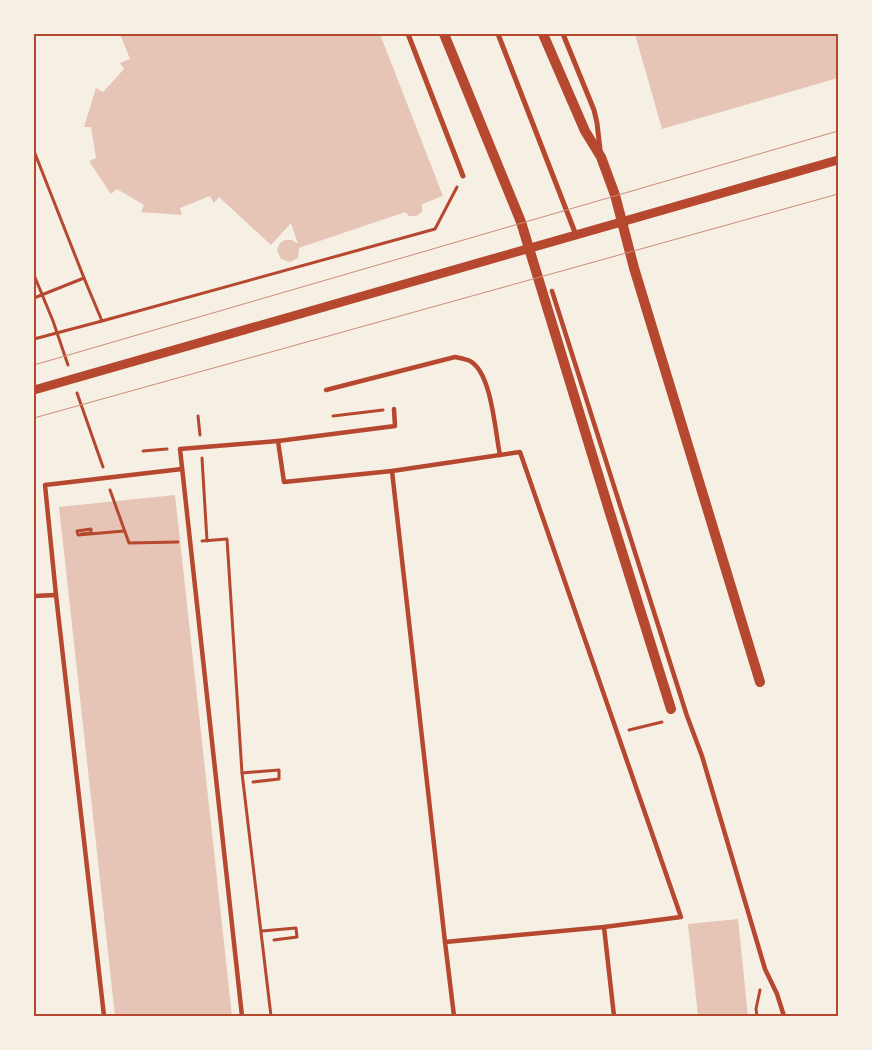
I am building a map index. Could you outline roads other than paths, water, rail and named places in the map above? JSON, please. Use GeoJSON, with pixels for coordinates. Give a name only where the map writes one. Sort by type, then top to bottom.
{"type":"FeatureCollection","features":[{"type":"Feature","properties":{"kind":"main road"},"geometry":{"type":"LineString","coordinates":[[444,34],[521,222],[608,510],[671,709]]}},
{"type":"Feature","properties":{"kind":"main road"},"geometry":{"type":"LineString","coordinates":[[543,34],[584,130],[601,157],[615,195],[634,268],[760,682]]}},
{"type":"Feature","properties":{"kind":"street"},"geometry":{"type":"LineString","coordinates":[[408,34],[463,176]]}},
{"type":"Feature","properties":{"kind":"street"},"geometry":{"type":"LineString","coordinates":[[498,34],[576,236]]}},
{"type":"Feature","properties":{"kind":"street"},"geometry":{"type":"LineString","coordinates":[[563,34],[594,110],[601,157]]}},
{"type":"Feature","properties":{"kind":"street"},"geometry":{"type":"LineString","coordinates":[[34,390],[838,160]]}},
{"type":"Feature","properties":{"kind":"street"},"geometry":{"type":"LineString","coordinates":[[552,291],[687,716],[702,756],[765,969],[777,994],[784,1016]]}},
{"type":"Feature","properties":{"kind":"street"},"geometry":{"type":"LineString","coordinates":[[326,390],[455,357],[470,361],[479,370],[487,385],[500,455]]}},
{"type":"Feature","properties":{"kind":"street"},"geometry":{"type":"LineString","coordinates":[[242,1016],[180,448],[278,441],[395,426],[394,409]]}},
{"type":"Feature","properties":{"kind":"street"},"geometry":{"type":"LineString","coordinates":[[278,441],[284,482],[392,471],[520,452],[681,917],[604,927],[445,942]]}},
{"type":"Feature","properties":{"kind":"street"},"geometry":{"type":"LineString","coordinates":[[104,1016],[45,485],[182,470]]}},
{"type":"Feature","properties":{"kind":"street"},"geometry":{"type":"LineString","coordinates":[[392,471],[454,1016]]}},
{"type":"Feature","properties":{"kind":"street"},"geometry":{"type":"LineString","coordinates":[[34,596],[56,595]]}},
{"type":"Feature","properties":{"kind":"street"},"geometry":{"type":"LineString","coordinates":[[604,927],[614,1016]]}},
{"type":"Feature","properties":{"kind":"tram line"},"geometry":{"type":"LineString","coordinates":[[34,365],[838,131]]}},
{"type":"Feature","properties":{"kind":"tram line"},"geometry":{"type":"LineString","coordinates":[[34,418],[838,194]]}}]}
